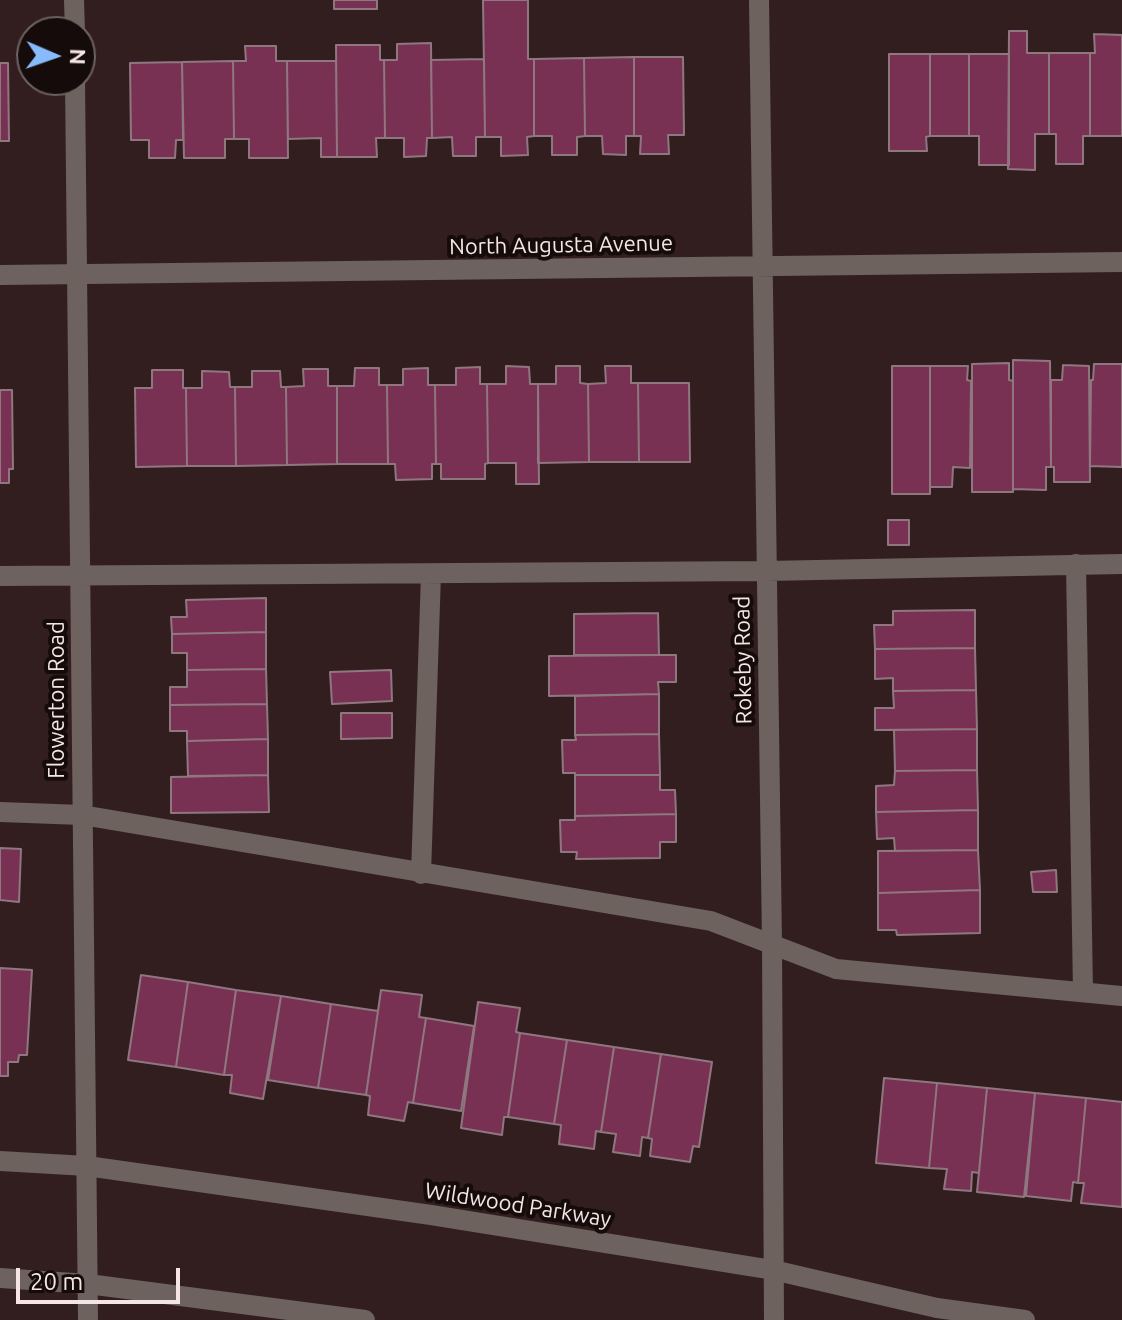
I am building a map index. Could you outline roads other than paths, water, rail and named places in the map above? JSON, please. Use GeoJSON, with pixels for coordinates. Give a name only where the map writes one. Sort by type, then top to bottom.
{"type":"FeatureCollection","features":[{"type":"Feature","properties":{"kind":"street","name":"Rokeby Road"},"geometry":{"type":"LineString","coordinates":[[759,0],[774,1320]]}},
{"type":"Feature","properties":{"kind":"street","name":"Flowerton Road"},"geometry":{"type":"LineString","coordinates":[[75,96],[88,1320]]}},
{"type":"Feature","properties":{"kind":"street","name":"North Augusta Avenue"},"geometry":{"type":"LineString","coordinates":[[0,275],[1122,262]]}},
{"type":"Feature","properties":{"kind":"street"},"geometry":{"type":"LineString","coordinates":[[1076,564],[1083,992]]}},
{"type":"Feature","properties":{"kind":"street"},"geometry":{"type":"LineString","coordinates":[[0,576],[766,571],[1122,564]]}},
{"type":"Feature","properties":{"kind":"street"},"geometry":{"type":"LineString","coordinates":[[421,874],[431,574]]}},
{"type":"Feature","properties":{"kind":"street"},"geometry":{"type":"LineString","coordinates":[[0,812],[82,815],[711,921],[836,969],[1122,996]]}},
{"type":"Feature","properties":{"kind":"street","name":"Wildwood Parkway"},"geometry":{"type":"LineString","coordinates":[[0,1161],[87,1166],[431,1215],[773,1270],[937,1308],[1025,1320]]}},
{"type":"Feature","properties":{"kind":"street"},"geometry":{"type":"LineString","coordinates":[[0,1278],[88,1284],[365,1320]]}}]}
